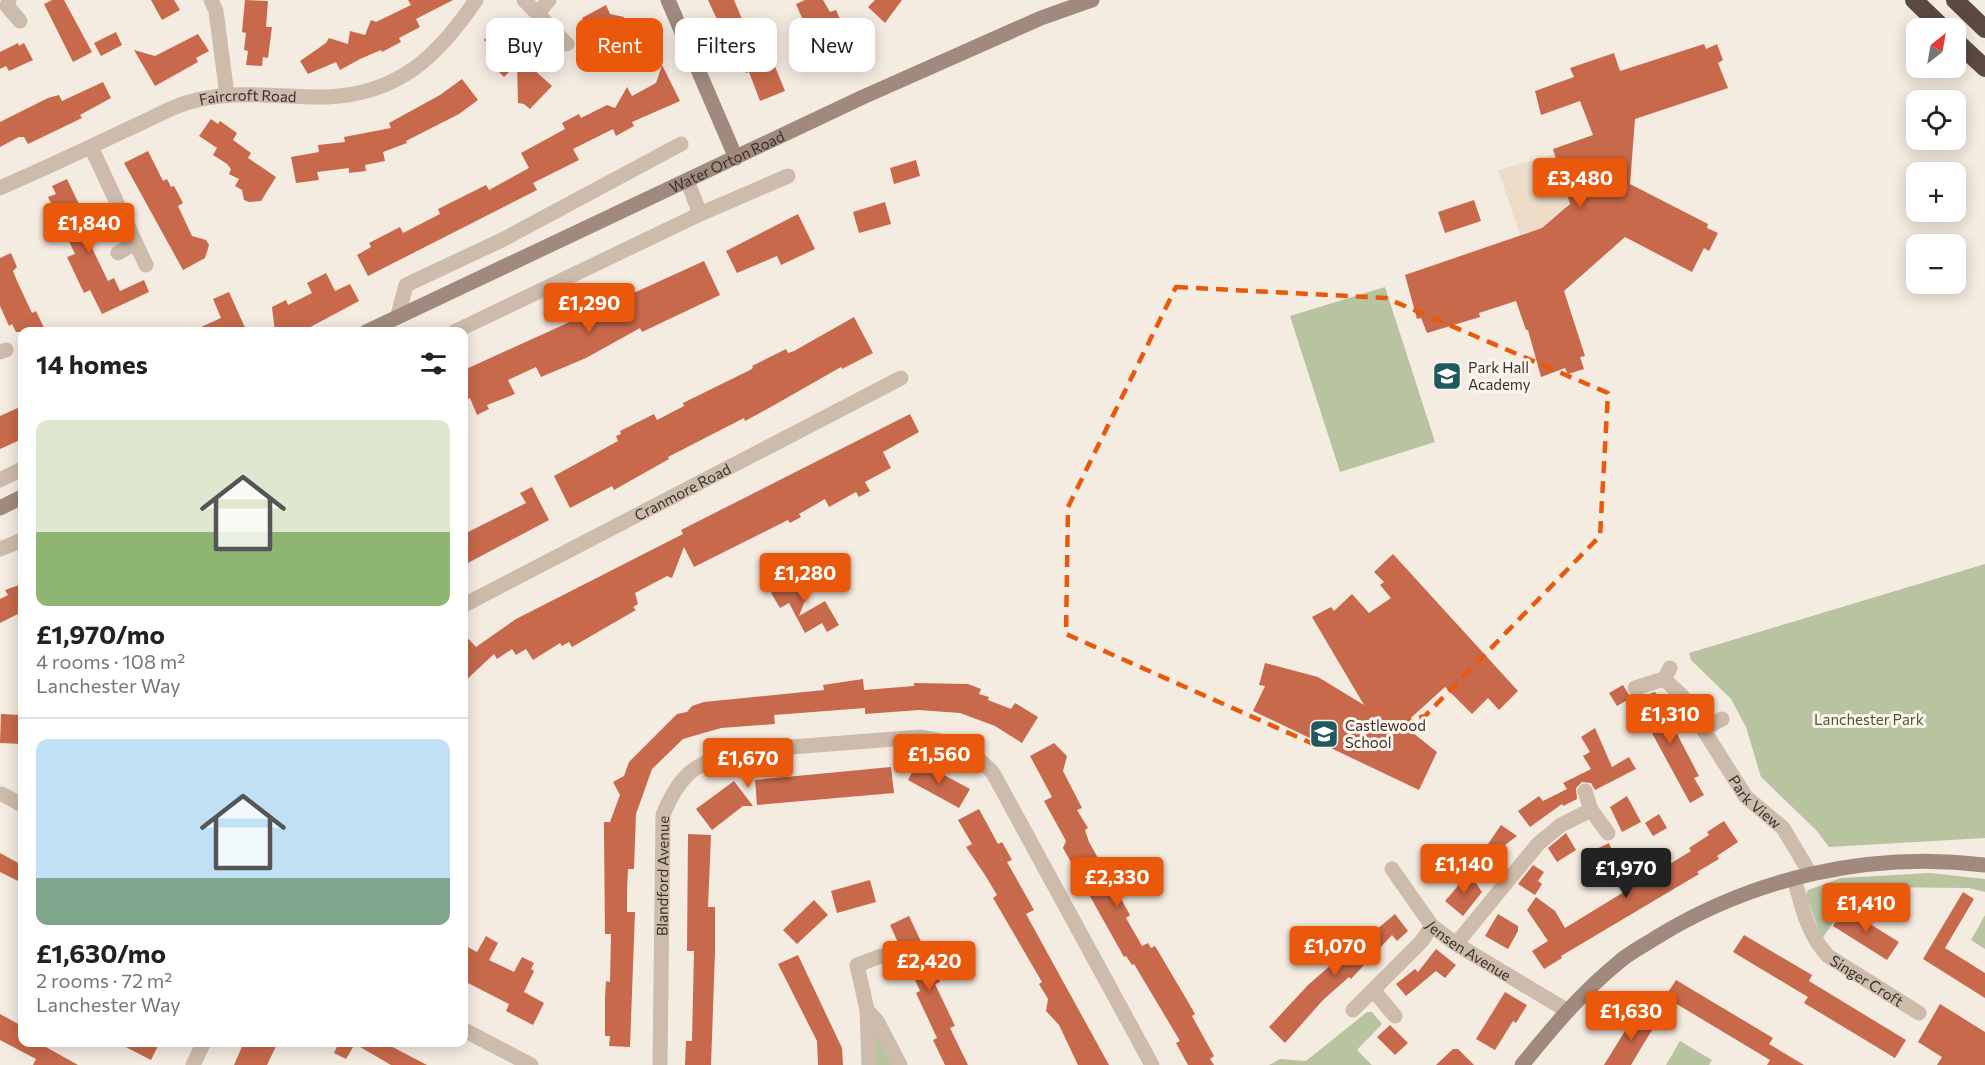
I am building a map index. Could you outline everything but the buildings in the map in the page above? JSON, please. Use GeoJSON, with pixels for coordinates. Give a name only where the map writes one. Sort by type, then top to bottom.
{"type":"FeatureCollection","features":[{"type":"Feature","properties":{"kind":"highway"},"geometry":{"type":"LineString","coordinates":[[1914,0],[1933,18]]}},
{"type":"Feature","properties":{"kind":"highway"},"geometry":{"type":"LineString","coordinates":[[1955,0],[1985,29]]}},
{"type":"Feature","properties":{"kind":"highway"},"geometry":{"type":"LineString","coordinates":[[1966,50],[1985,68]]}},
{"type":"Feature","properties":{"kind":"main road"},"geometry":{"type":"LineString","coordinates":[[668,0],[736,158]]}},
{"type":"Feature","properties":{"kind":"main road","name":"Water Orton Road"},"geometry":{"type":"LineString","coordinates":[[375,327],[943,60],[1041,18],[1092,0]]}},
{"type":"Feature","properties":{"kind":"main road"},"geometry":{"type":"LineString","coordinates":[[0,508],[18,499]]}},
{"type":"Feature","properties":{"kind":"main road"},"geometry":{"type":"LineString","coordinates":[[1522,1065],[1566,1010],[1620,960],[1679,924],[1742,894],[1810,873],[1888,862],[1952,861],[1985,865]]}},
{"type":"Feature","properties":{"kind":"street"},"geometry":{"type":"LineString","coordinates":[[211,0],[216,11],[227,95]]}},
{"type":"Feature","properties":{"kind":"street","name":"Faircroft Road"},"geometry":{"type":"LineString","coordinates":[[0,188],[186,103],[227,95],[327,97],[361,93],[396,81],[421,65],[452,35],[476,0]]}},
{"type":"Feature","properties":{"kind":"street"},"geometry":{"type":"LineString","coordinates":[[525,0],[567,44]]}},
{"type":"Feature","properties":{"kind":"street"},"geometry":{"type":"LineString","coordinates":[[538,12],[549,0]]}},
{"type":"Feature","properties":{"kind":"street"},"geometry":{"type":"LineString","coordinates":[[5,5],[20,21]]}},
{"type":"Feature","properties":{"kind":"street"},"geometry":{"type":"LineString","coordinates":[[398,315],[406,285],[504,239],[681,144]]}},
{"type":"Feature","properties":{"kind":"street"},"geometry":{"type":"LineString","coordinates":[[91,147],[146,265]]}},
{"type":"Feature","properties":{"kind":"street"},"geometry":{"type":"LineString","coordinates":[[464,327],[700,214],[788,176]]}},
{"type":"Feature","properties":{"kind":"street"},"geometry":{"type":"LineString","coordinates":[[687,180],[700,214]]}},
{"type":"Feature","properties":{"kind":"street"},"geometry":{"type":"LineString","coordinates":[[504,239],[518,258]]}},
{"type":"Feature","properties":{"kind":"street"},"geometry":{"type":"LineString","coordinates":[[118,253],[135,243]]}},
{"type":"Feature","properties":{"kind":"street","name":"Cranmore Road"},"geometry":{"type":"LineString","coordinates":[[468,603],[901,378]]}},
{"type":"Feature","properties":{"kind":"street"},"geometry":{"type":"LineString","coordinates":[[0,480],[18,471]]}},
{"type":"Feature","properties":{"kind":"street"},"geometry":{"type":"LineString","coordinates":[[0,549],[18,542]]}},
{"type":"Feature","properties":{"kind":"street","name":"Park View"},"geometry":{"type":"LineString","coordinates":[[1635,688],[1667,674],[1746,797],[1783,828],[1810,873]]}},
{"type":"Feature","properties":{"kind":"street"},"geometry":{"type":"LineString","coordinates":[[1704,729],[1722,719]]}},
{"type":"Feature","properties":{"kind":"street","name":"Blandford Avenue"},"geometry":{"type":"LineString","coordinates":[[660,1065],[663,815],[674,789],[693,767],[714,757],[740,752],[920,737],[942,740],[962,747],[979,758],[993,773],[1152,1065]]}},
{"type":"Feature","properties":{"kind":"street"},"geometry":{"type":"LineString","coordinates":[[1585,791],[1591,810],[1608,833]]}},
{"type":"Feature","properties":{"kind":"street"},"geometry":{"type":"LineString","coordinates":[[2,794],[18,803]]}},
{"type":"Feature","properties":{"kind":"street"},"geometry":{"type":"LineString","coordinates":[[1456,944],[1538,844],[1561,825],[1591,810]]}},
{"type":"Feature","properties":{"kind":"street","name":"Jensen Avenue"},"geometry":{"type":"LineString","coordinates":[[1392,869],[1432,927],[1456,944],[1566,1010]]}},
{"type":"Feature","properties":{"kind":"street","name":"Singer Croft"},"geometry":{"type":"LineString","coordinates":[[1794,878],[1807,925],[1816,944],[1828,956],[1919,1013]]}},
{"type":"Feature","properties":{"kind":"street"},"geometry":{"type":"LineString","coordinates":[[1353,1010],[1374,991],[1432,927]]}},
{"type":"Feature","properties":{"kind":"street"},"geometry":{"type":"LineString","coordinates":[[868,1065],[867,1010],[857,965],[881,956]]}},
{"type":"Feature","properties":{"kind":"street"},"geometry":{"type":"LineString","coordinates":[[1374,991],[1395,1016]]}},
{"type":"Feature","properties":{"kind":"street"},"geometry":{"type":"LineString","coordinates":[[867,1010],[877,1021],[900,1065]]}},
{"type":"Feature","properties":{"kind":"street"},"geometry":{"type":"LineString","coordinates":[[468,1032],[531,1065]]}},
{"type":"Feature","properties":{"kind":"street"},"geometry":{"type":"LineString","coordinates":[[193,1065],[202,1047]]}},
{"type":"Feature","properties":{"kind":"highlighted area"},"geometry":{"type":"Polygon","coordinates":[[[1176,287],[1386,298],[1608,393],[1600,536],[1425,716],[1318,746],[1066,634],[1068,507],[1176,287]]]}},
{"type":"Feature","properties":{"kind":"green space"},"geometry":{"type":"Polygon","coordinates":[[[1385,287],[1435,442],[1340,472],[1290,316],[1385,287]]]}},
{"type":"Feature","properties":{"kind":"green space","name":"Lanchester Park"},"geometry":{"type":"Polygon","coordinates":[[[1985,564],[1985,838],[1829,847],[1816,830],[1761,777],[1746,727],[1731,699],[1691,660],[1689,653],[1985,564]]]}},
{"type":"Feature","properties":{"kind":"green space"},"geometry":{"type":"Polygon","coordinates":[[[1930,873],[1985,879],[1985,892],[1969,888],[1869,887],[1854,892],[1822,939],[1806,895],[1808,890],[1841,878],[1930,873]]]}},
{"type":"Feature","properties":{"kind":"green space"},"geometry":{"type":"Polygon","coordinates":[[[1985,915],[1985,949],[1971,940],[1985,915]]]}},
{"type":"Feature","properties":{"kind":"green space"},"geometry":{"type":"Polygon","coordinates":[[[1367,1012],[1372,1012],[1382,1024],[1357,1050],[1372,1065],[1269,1065],[1280,1059],[1306,1061],[1367,1012]]]}},
{"type":"Feature","properties":{"kind":"green space"},"geometry":{"type":"Polygon","coordinates":[[[875,1028],[895,1065],[873,1065],[875,1028]]]}},
{"type":"Feature","properties":{"kind":"green space"},"geometry":{"type":"Polygon","coordinates":[[[1680,1041],[1712,1060],[1709,1065],[1666,1065],[1680,1041]]]}},
{"type":"Feature","properties":{"kind":"shaded area"},"geometry":{"type":"Polygon","coordinates":[[[1555,154],[1570,201],[1567,207],[1542,228],[1520,235],[1498,170],[1555,154]]]}},
{"type":"Feature","properties":{"kind":"place","name":"Park Hall Academy"},"geometry":{"type":"Point","coordinates":[1447,376]}},
{"type":"Feature","properties":{"kind":"place","name":"Castlewood School"},"geometry":{"type":"Point","coordinates":[1324,734]}}]}
